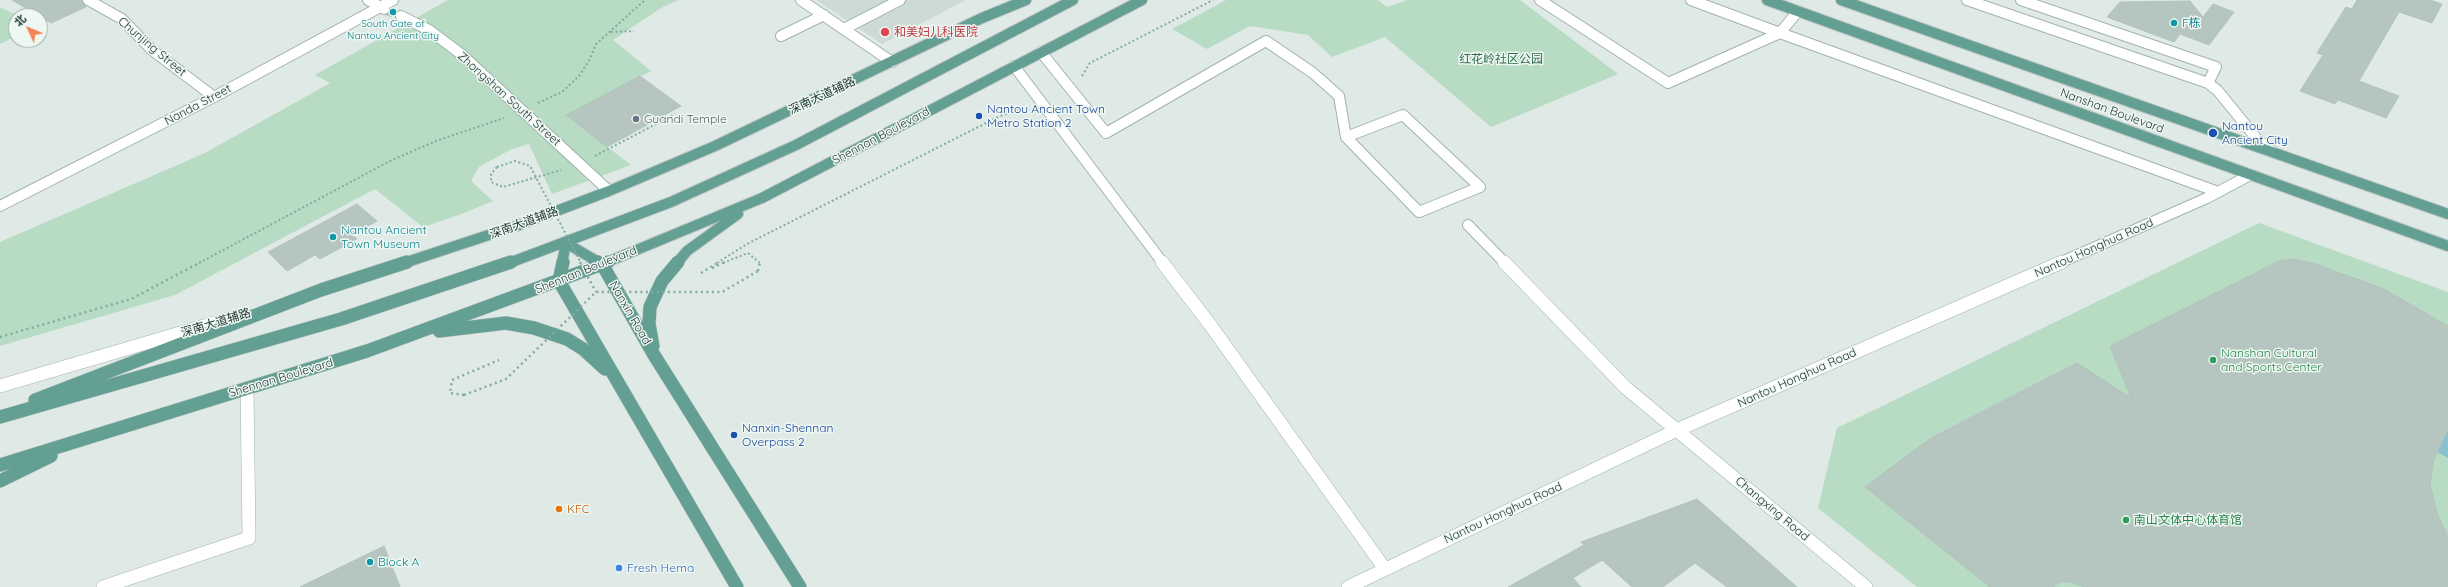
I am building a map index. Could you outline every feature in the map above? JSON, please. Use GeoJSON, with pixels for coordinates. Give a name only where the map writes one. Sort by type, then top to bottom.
{"type":"FeatureCollection","features":[{"type":"Feature","properties":{"kind":"main road","name":"深南大道辅路"},"geometry":{"type":"LineString","coordinates":[[321,290],[525,223],[609,192],[715,146],[982,18],[1026,0]]}},
{"type":"Feature","properties":{"kind":"main road"},"geometry":{"type":"LineString","coordinates":[[0,418],[341,318],[450,284],[566,243],[671,202],[742,171],[1073,0]]}},
{"type":"Feature","properties":{"kind":"main road","name":"Shennan Boulevard"},"geometry":{"type":"LineString","coordinates":[[0,465],[367,351],[602,264],[762,198],[1142,0]]}},
{"type":"Feature","properties":{"kind":"main road","name":"Nanshan Boulevard"},"geometry":{"type":"LineString","coordinates":[[1767,0],[2448,246]]}},
{"type":"Feature","properties":{"kind":"main road","name":"Nanshan Boulevard"},"geometry":{"type":"LineString","coordinates":[[1841,0],[2448,214]]}},
{"type":"Feature","properties":{"kind":"main road"},"geometry":{"type":"LineString","coordinates":[[654,355],[649,324],[650,307],[662,281],[687,251],[762,198]]}},
{"type":"Feature","properties":{"kind":"main road"},"geometry":{"type":"LineString","coordinates":[[566,243],[559,281],[737,587]]}},
{"type":"Feature","properties":{"kind":"main road","name":"Nanxin Road"},"geometry":{"type":"LineString","coordinates":[[566,243],[602,264],[654,355],[800,587]]}},
{"type":"Feature","properties":{"kind":"main road"},"geometry":{"type":"LineString","coordinates":[[0,413],[321,290]]}},
{"type":"Feature","properties":{"kind":"main road"},"geometry":{"type":"LineString","coordinates":[[367,351],[438,331],[476,325],[506,323],[550,332],[567,339],[583,349],[613,376]]}},
{"type":"Feature","properties":{"kind":"main road"},"geometry":{"type":"LineString","coordinates":[[0,481],[81,441]]}},
{"type":"Feature","properties":{"kind":"street","name":"Chunjing Street"},"geometry":{"type":"LineString","coordinates":[[88,0],[122,19],[152,50],[214,97]]}},
{"type":"Feature","properties":{"kind":"street"},"geometry":{"type":"LineString","coordinates":[[368,0],[382,8]]}},
{"type":"Feature","properties":{"kind":"street","name":"Nanda Street"},"geometry":{"type":"LineString","coordinates":[[0,206],[214,97],[382,8],[393,0]]}},
{"type":"Feature","properties":{"kind":"street"},"geometry":{"type":"LineString","coordinates":[[801,0],[892,62]]}},
{"type":"Feature","properties":{"kind":"street"},"geometry":{"type":"LineString","coordinates":[[844,29],[900,0]]}},
{"type":"Feature","properties":{"kind":"street"},"geometry":{"type":"LineString","coordinates":[[1540,0],[1668,83],[1780,33],[1798,11]]}},
{"type":"Feature","properties":{"kind":"street"},"geometry":{"type":"LineString","coordinates":[[1691,0],[2218,192]]}},
{"type":"Feature","properties":{"kind":"street"},"geometry":{"type":"LineString","coordinates":[[1967,0],[2208,83],[2218,91],[2257,139],[2274,153]]}},
{"type":"Feature","properties":{"kind":"street"},"geometry":{"type":"LineString","coordinates":[[2021,0],[2216,67],[2208,83]]}},
{"type":"Feature","properties":{"kind":"street"},"geometry":{"type":"LineString","coordinates":[[781,36],[824,15]]}},
{"type":"Feature","properties":{"kind":"street","name":"Zhongshan South Street"},"geometry":{"type":"LineString","coordinates":[[401,16],[429,30],[461,54],[523,110],[609,192]]}},
{"type":"Feature","properties":{"kind":"street"},"geometry":{"type":"LineString","coordinates":[[1041,52],[1106,133],[1266,41],[1313,73],[1338,96],[1346,137],[1419,212],[1480,187],[1403,115],[1346,137]]}},
{"type":"Feature","properties":{"kind":"street"},"geometry":{"type":"LineString","coordinates":[[1014,66],[1211,326],[1385,569]]}},
{"type":"Feature","properties":{"kind":"street","name":"Nantou Honghua Road"},"geometry":{"type":"LineString","coordinates":[[1348,587],[1677,430],[2218,192],[2250,175]]}},
{"type":"Feature","properties":{"kind":"street","name":"Changxing Road"},"geometry":{"type":"LineString","coordinates":[[1468,225],[1626,388],[1866,587]]}},
{"type":"Feature","properties":{"kind":"street","name":"深南大道辅路"},"geometry":{"type":"LineString","coordinates":[[0,386],[321,290]]}},
{"type":"Feature","properties":{"kind":"street"},"geometry":{"type":"LineString","coordinates":[[103,587],[249,538],[247,389]]}},
{"type":"Feature","properties":{"kind":"path"},"geometry":{"type":"LineString","coordinates":[[0,337],[131,299],[390,161],[523,110],[562,92],[579,76],[590,59],[596,44],[645,0]]}},
{"type":"Feature","properties":{"kind":"path"},"geometry":{"type":"LineString","coordinates":[[1082,76],[1090,63],[1213,0]]}},
{"type":"Feature","properties":{"kind":"path"},"geometry":{"type":"LineString","coordinates":[[611,32],[634,31]]}},
{"type":"Feature","properties":{"kind":"path"},"geometry":{"type":"LineString","coordinates":[[499,360],[452,380],[450,393],[464,395],[506,379],[596,292],[722,292],[758,271],[760,262],[748,253],[735,257],[701,274],[747,244],[1000,116],[1022,108]]}},
{"type":"Feature","properties":{"kind":"path"},"geometry":{"type":"LineString","coordinates":[[596,292],[538,180],[534,173],[530,166],[522,161],[508,162],[493,170],[490,178],[494,185],[508,186],[534,179],[541,176],[580,164],[675,114]]}},
{"type":"Feature","properties":{"kind":"shaded area","name":"和美妇儿科医院"},"geometry":{"type":"Polygon","coordinates":[[[816,0],[966,0],[882,44],[816,0]]]}},
{"type":"Feature","properties":{"kind":"green space"},"geometry":{"type":"Polygon","coordinates":[[[448,0],[678,0],[661,8],[613,40],[651,71],[566,115],[631,165],[552,194],[529,144],[512,149],[479,167],[471,181],[493,201],[464,213],[423,227],[375,189],[175,295],[0,346],[0,242],[205,153],[330,83],[315,75],[448,0]]]}},
{"type":"Feature","properties":{"kind":"green space","name":"红花岭社区公园"},"geometry":{"type":"Polygon","coordinates":[[[1226,0],[1378,0],[1387,7],[1407,0],[1520,0],[1618,74],[1491,127],[1385,37],[1332,57],[1308,35],[1250,26],[1207,49],[1172,29],[1226,0]]]}},
{"type":"Feature","properties":{"kind":"green space"},"geometry":{"type":"Polygon","coordinates":[[[0,7],[8,11],[8,40],[0,44],[0,7]]]}},
{"type":"Feature","properties":{"kind":"green space","name":"Nanshan Cultural and Sports Center"},"geometry":{"type":"Polygon","coordinates":[[[2259,223],[2448,292],[2448,587],[1917,587],[1818,508],[1837,428],[2259,223]]]}},
{"type":"Feature","properties":{"kind":"water"},"geometry":{"type":"Polygon","coordinates":[[[2448,418],[2448,458],[2424,444],[2448,418]]]}},
{"type":"Feature","properties":{"kind":"building"},"geometry":{"type":"Polygon","coordinates":[[[12,0],[81,0],[86,7],[51,23],[48,21],[48,8],[26,8],[12,0]]]}},
{"type":"Feature","properties":{"kind":"building"},"geometry":{"type":"Polygon","coordinates":[[[2357,0],[2430,0],[2442,4],[2432,23],[2399,12],[2359,81],[2399,96],[2386,118],[2338,100],[2335,104],[2300,91],[2323,55],[2317,53],[2327,37],[2346,7],[2352,9],[2357,0]]]}},
{"type":"Feature","properties":{"kind":"building","name":"F栋"},"geometry":{"type":"Polygon","coordinates":[[[2190,1],[2203,17],[2213,4],[2234,12],[2209,45],[2180,34],[2174,42],[2107,17],[2120,2],[2190,1]]]}},
{"type":"Feature","properties":{"kind":"building","name":"Guandi Temple"},"geometry":{"type":"Polygon","coordinates":[[[640,76],[681,106],[607,147],[566,115],[640,76]]]}},
{"type":"Feature","properties":{"kind":"building","name":"Nantou Ancient Town Museum"},"geometry":{"type":"Polygon","coordinates":[[[357,204],[377,221],[352,235],[357,239],[320,259],[315,255],[287,271],[268,252],[357,204]]]}},
{"type":"Feature","properties":{"kind":"building","name":"Nanshan Cultural and Sports Center"},"geometry":{"type":"Polygon","coordinates":[[[2293,259],[2312,263],[2382,288],[2448,326],[2448,430],[2434,459],[2430,484],[2437,513],[2448,537],[2448,587],[2085,587],[2070,582],[2060,582],[2054,587],[1990,587],[1865,487],[1931,438],[2077,363],[2131,398],[2110,346],[2279,261],[2293,259]]]}},
{"type":"Feature","properties":{"kind":"building"},"geometry":{"type":"Polygon","coordinates":[[[1697,499],[1797,587],[1727,587],[1695,563],[1663,587],[1632,587],[1602,560],[1573,578],[1581,587],[1508,587],[1584,545],[1581,542],[1697,499]]]}},
{"type":"Feature","properties":{"kind":"building","name":"Block A"},"geometry":{"type":"Polygon","coordinates":[[[384,546],[400,587],[300,587],[384,546]]]}},
{"type":"Feature","properties":{"kind":"tunnel"},"geometry":{"type":"LineString","coordinates":[[384,9],[401,16]]}},
{"type":"Feature","properties":{"kind":"place","name":"South Gate of Nantou Ancient City"},"geometry":{"type":"Point","coordinates":[393,12]}},
{"type":"Feature","properties":{"kind":"place","name":"F栋"},"geometry":{"type":"Point","coordinates":[2174,23]}},
{"type":"Feature","properties":{"kind":"place","name":"和美妇儿科医院"},"geometry":{"type":"Point","coordinates":[885,32]}},
{"type":"Feature","properties":{"kind":"place","name":"Nantou Ancient Town Metro Station 2"},"geometry":{"type":"Point","coordinates":[979,116]}},
{"type":"Feature","properties":{"kind":"place","name":"Guandi Temple"},"geometry":{"type":"Point","coordinates":[636,119]}},
{"type":"Feature","properties":{"kind":"place","name":"Nantou Ancient City"},"geometry":{"type":"Point","coordinates":[2213,133]}},
{"type":"Feature","properties":{"kind":"place","name":"Nantou Ancient Town Museum"},"geometry":{"type":"Point","coordinates":[333,237]}},
{"type":"Feature","properties":{"kind":"place","name":"Nanshan Cultural and Sports Center"},"geometry":{"type":"Point","coordinates":[2213,360]}},
{"type":"Feature","properties":{"kind":"place","name":"Nanxin-Shennan Overpass 2"},"geometry":{"type":"Point","coordinates":[734,435]}},
{"type":"Feature","properties":{"kind":"place","name":"KFC"},"geometry":{"type":"Point","coordinates":[559,509]}},
{"type":"Feature","properties":{"kind":"place","name":"南山文体中心体育馆"},"geometry":{"type":"Point","coordinates":[2126,520]}},
{"type":"Feature","properties":{"kind":"place","name":"Block A"},"geometry":{"type":"Point","coordinates":[370,562]}},
{"type":"Feature","properties":{"kind":"place","name":"Fresh Hema"},"geometry":{"type":"Point","coordinates":[619,568]}}]}
